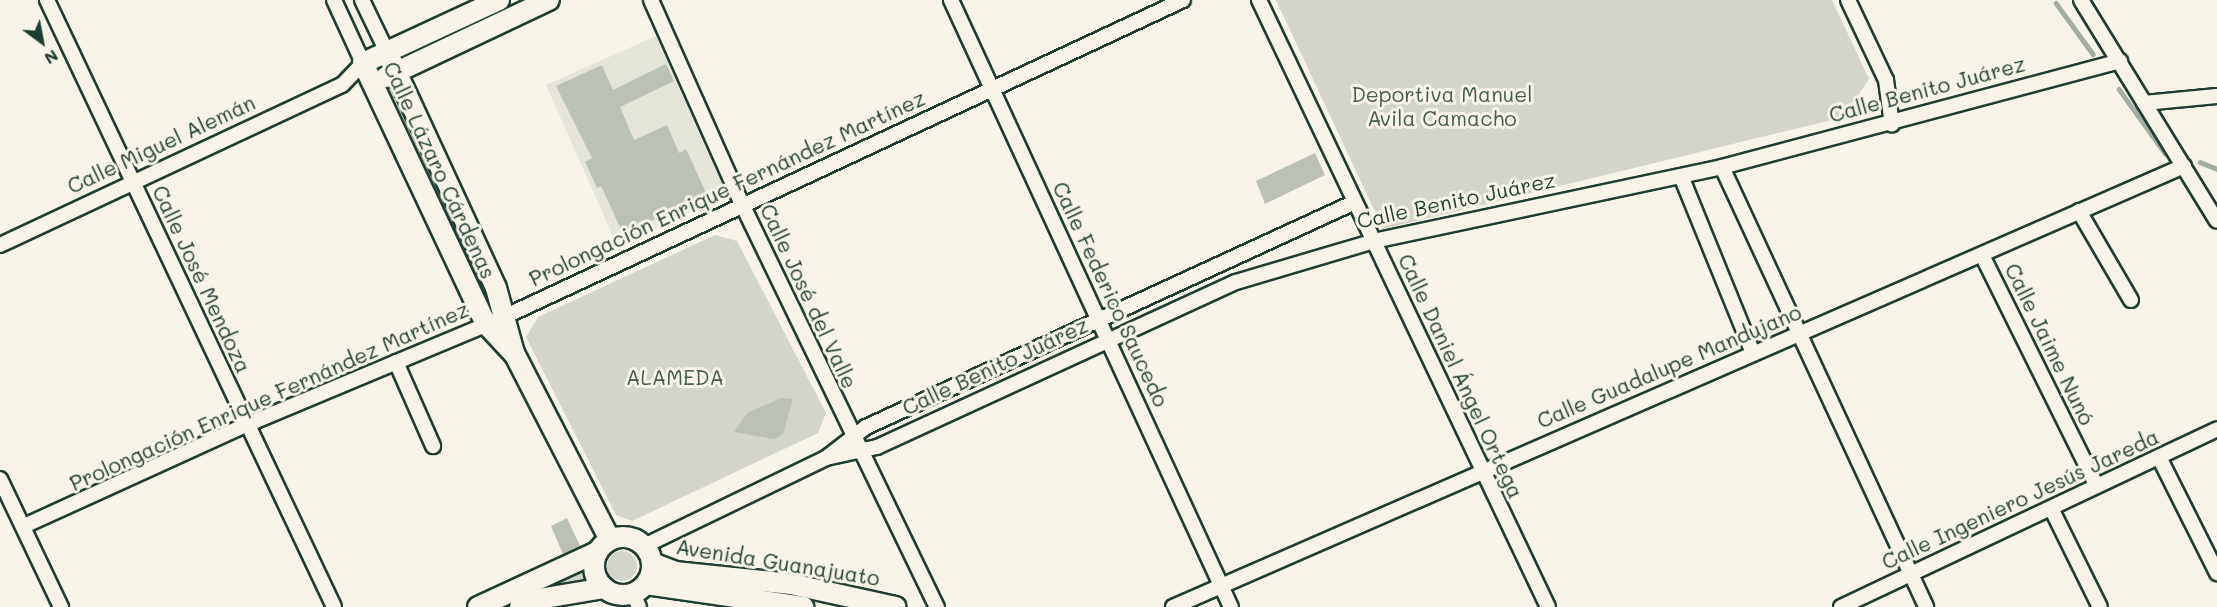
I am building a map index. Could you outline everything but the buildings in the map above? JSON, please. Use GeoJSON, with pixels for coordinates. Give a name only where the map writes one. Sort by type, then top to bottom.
{"type":"FeatureCollection","features":[{"type":"Feature","properties":{"kind":"street","name":"Calle José Mendoza"},"geometry":{"type":"LineString","coordinates":[[47,0],[334,607]]}},
{"type":"Feature","properties":{"kind":"street","name":"Calle Lázaro Cárdenas"},"geometry":{"type":"LineString","coordinates":[[334,0],[486,324],[514,353]]}},
{"type":"Feature","properties":{"kind":"street","name":"Calle Lázaro Cárdenas"},"geometry":{"type":"LineString","coordinates":[[362,0],[506,315],[514,353],[604,546]]}},
{"type":"Feature","properties":{"kind":"street","name":"Calle Miguel Alemán"},"geometry":{"type":"LineString","coordinates":[[0,245],[135,184],[342,85],[363,63],[499,0]]}},
{"type":"Feature","properties":{"kind":"street","name":"Calle Miguel Alemán"},"geometry":{"type":"LineString","coordinates":[[342,85],[373,84],[549,0]]}},
{"type":"Feature","properties":{"kind":"street","name":"Calle José del Valle"},"geometry":{"type":"LineString","coordinates":[[651,0],[742,204],[937,607]]}},
{"type":"Feature","properties":{"kind":"street","name":"Calle Federico Saucedo"},"geometry":{"type":"LineString","coordinates":[[951,0],[1232,607]]}},
{"type":"Feature","properties":{"kind":"street","name":"Prolongación Enrique Fernández Martínez"},"geometry":{"type":"LineString","coordinates":[[24,526],[246,425],[506,315],[991,87],[1183,0]]}},
{"type":"Feature","properties":{"kind":"street","name":"Calle Daniel Ángel Ortega"},"geometry":{"type":"LineString","coordinates":[[1259,0],[1548,607]]}},
{"type":"Feature","properties":{"kind":"street"},"geometry":{"type":"LineString","coordinates":[[1848,0],[1886,80],[1892,124]]}},
{"type":"Feature","properties":{"kind":"street"},"geometry":{"type":"LineString","coordinates":[[2080,0],[2120,61],[2217,221]]}},
{"type":"Feature","properties":{"kind":"street","name":"Calle Benito Juárez"},"geometry":{"type":"LineString","coordinates":[[826,458],[862,453],[1236,282],[1374,241],[1722,167],[1892,124],[2120,61]]}},
{"type":"Feature","properties":{"kind":"street"},"geometry":{"type":"LineString","coordinates":[[2145,103],[2217,96]]}},
{"type":"Feature","properties":{"kind":"street","name":"Calle Guadalupe Mandujano"},"geometry":{"type":"LineString","coordinates":[[1173,607],[1482,470],[2184,166]]}},
{"type":"Feature","properties":{"kind":"street"},"geometry":{"type":"LineString","coordinates":[[1722,167],[1801,333],[1926,607]]}},
{"type":"Feature","properties":{"kind":"street"},"geometry":{"type":"LineString","coordinates":[[1681,176],[1753,353]]}},
{"type":"Feature","properties":{"kind":"street","name":"Calle Benito Juárez"},"geometry":{"type":"LineString","coordinates":[[648,554],[826,458],[866,427],[1355,202]]}},
{"type":"Feature","properties":{"kind":"street"},"geometry":{"type":"LineString","coordinates":[[2079,211],[2131,300]]}},
{"type":"Feature","properties":{"kind":"street","name":"Calle Jaime Nunó"},"geometry":{"type":"LineString","coordinates":[[1982,255],[2096,485]]}},
{"type":"Feature","properties":{"kind":"street"},"geometry":{"type":"LineString","coordinates":[[396,362],[433,446]]}},
{"type":"Feature","properties":{"kind":"street","name":"Calle Ingeniero Jesús Jareda"},"geometry":{"type":"LineString","coordinates":[[1841,607],[2217,429]]}},
{"type":"Feature","properties":{"kind":"street"},"geometry":{"type":"LineString","coordinates":[[2159,457],[2217,573]]}},
{"type":"Feature","properties":{"kind":"street"},"geometry":{"type":"LineString","coordinates":[[0,479],[4,497],[24,526],[61,607]]}},
{"type":"Feature","properties":{"kind":"street"},"geometry":{"type":"LineString","coordinates":[[2051,508],[2100,607]]}},
{"type":"Feature","properties":{"kind":"street"},"geometry":{"type":"LineString","coordinates":[[478,607],[535,591],[604,588],[623,595],[639,595],[648,554],[628,537],[604,546],[535,591],[520,607]]}},
{"type":"Feature","properties":{"kind":"street"},"geometry":{"type":"LineString","coordinates":[[604,546],[594,572],[604,588]]}},
{"type":"Feature","properties":{"kind":"street","name":"Avenida Guanajuato"},"geometry":{"type":"LineString","coordinates":[[648,554],[675,572],[791,584],[896,607]]}},
{"type":"Feature","properties":{"kind":"street","name":"Avenida Guanajuato"},"geometry":{"type":"LineString","coordinates":[[639,595],[803,607]]}},
{"type":"Feature","properties":{"kind":"shaded area"},"geometry":{"type":"Polygon","coordinates":[[[656,36],[727,196],[617,245],[546,85],[656,36]]]}},
{"type":"Feature","properties":{"kind":"green space","name":"Deportiva Manuel Avila Camacho"},"geometry":{"type":"Polygon","coordinates":[[[1276,0],[1832,0],[1869,79],[1844,117],[1383,229],[1276,0]]]}},
{"type":"Feature","properties":{"kind":"green space","name":"ALAMEDA"},"geometry":{"type":"Polygon","coordinates":[[[715,235],[737,241],[826,413],[818,433],[632,521],[616,515],[526,337],[538,317],[715,235]]]}},
{"type":"Feature","properties":{"kind":"green space"},"geometry":{"type":"Polygon","coordinates":[[[622,551],[633,555],[637,566],[633,577],[622,581],[611,577],[607,566],[611,555],[622,551]]]}},
{"type":"Feature","properties":{"kind":"green space"},"geometry":{"type":"Polygon","coordinates":[[[586,567],[589,580],[550,585],[586,567]]]}},
{"type":"Feature","properties":{"kind":"waterway"},"geometry":{"type":"LineString","coordinates":[[2056,3],[2093,54]]}},
{"type":"Feature","properties":{"kind":"waterway"},"geometry":{"type":"LineString","coordinates":[[2119,89],[2165,153]]}},
{"type":"Feature","properties":{"kind":"waterway"},"geometry":{"type":"LineString","coordinates":[[2200,162],[2217,169]]}}]}
